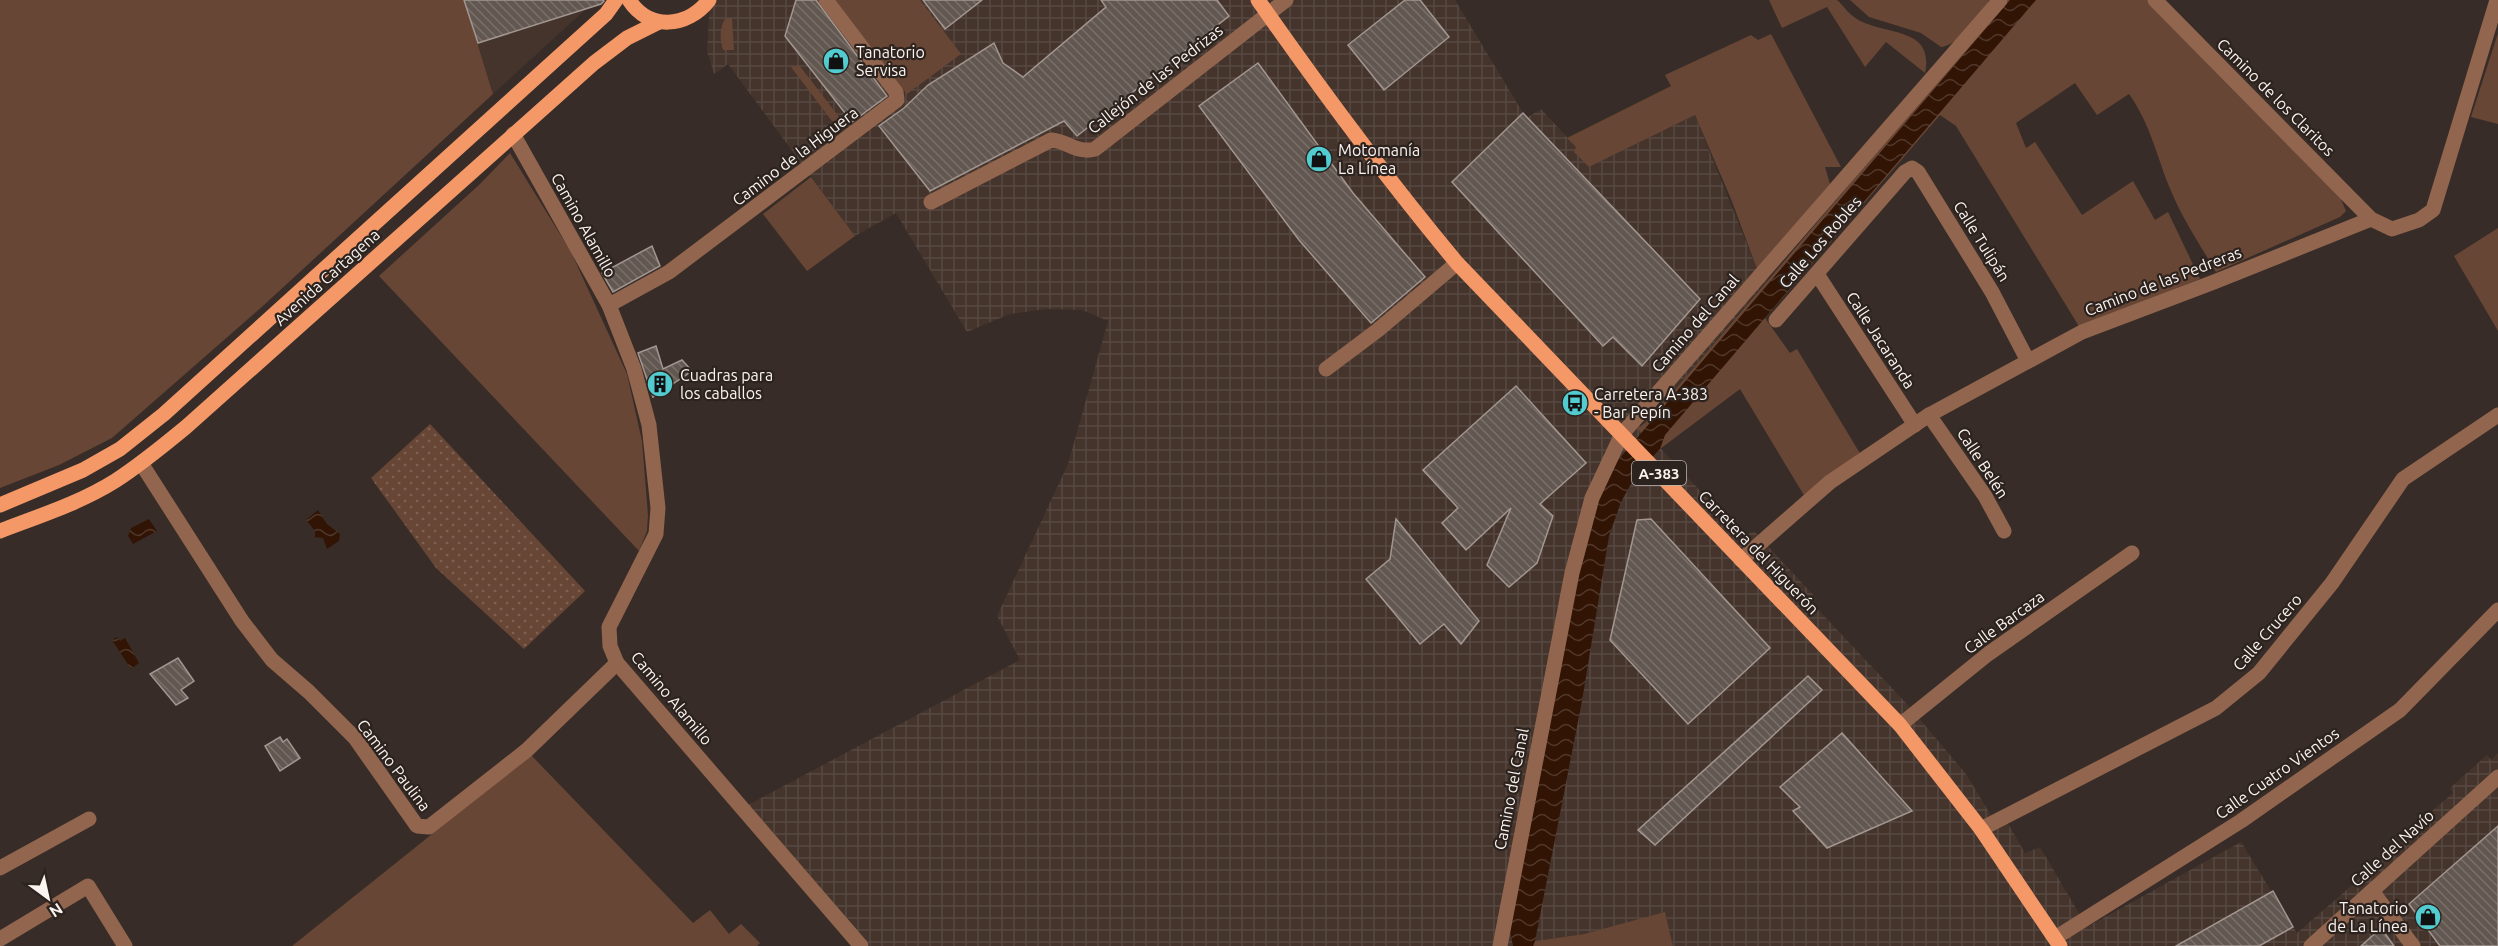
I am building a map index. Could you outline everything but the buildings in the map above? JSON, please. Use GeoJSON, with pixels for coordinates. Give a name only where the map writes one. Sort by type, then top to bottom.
{"type":"FeatureCollection","features":[{"type":"Feature","properties":{"kind":"main road","name":"Avenida Cartagena"},"geometry":{"type":"LineString","coordinates":[[0,505],[83,470],[120,449],[164,414],[606,14],[616,0]]}},
{"type":"Feature","properties":{"kind":"main road"},"geometry":{"type":"LineString","coordinates":[[628,0],[645,17],[659,22]]}},
{"type":"Feature","properties":{"kind":"main road","name":"Avenida Cartagena"},"geometry":{"type":"LineString","coordinates":[[0,531],[81,498],[141,463],[194,419],[594,63],[627,39],[659,22],[674,22],[688,18],[701,10],[709,0]]}},
{"type":"Feature","properties":{"kind":"main road","name":"Carretera del Higuerón"},"geometry":{"type":"LineString","coordinates":[[1258,0],[1403,198],[1457,263],[1900,725],[1981,829],[2058,942]]}},
{"type":"Feature","properties":{"kind":"street","name":"Camino de la Higuera"},"geometry":{"type":"LineString","coordinates":[[609,306],[669,272],[897,100],[896,92],[826,0]]}},
{"type":"Feature","properties":{"kind":"street","name":"Callejón de las Pedrizas"},"geometry":{"type":"LineString","coordinates":[[931,201],[1051,140],[1059,141],[1077,150],[1095,149],[1286,0]]}},
{"type":"Feature","properties":{"kind":"street","name":"Camino del Canal"},"geometry":{"type":"LineString","coordinates":[[1500,946],[1572,573],[1592,498],[1622,434],[2000,0]]}},
{"type":"Feature","properties":{"kind":"street","name":"Camino de los Claritos"},"geometry":{"type":"LineString","coordinates":[[2155,0],[2371,219]]}},
{"type":"Feature","properties":{"kind":"street"},"geometry":{"type":"LineString","coordinates":[[2371,219],[2385,228],[2397,228],[2419,220],[2433,210],[2497,0]]}},
{"type":"Feature","properties":{"kind":"street","name":"Camino Alamillo"},"geometry":{"type":"LineString","coordinates":[[513,134],[609,306],[634,369],[649,425],[658,508],[656,534],[609,627],[610,646],[617,663],[861,946]]}},
{"type":"Feature","properties":{"kind":"street","name":"Calle Tulipán"},"geometry":{"type":"LineString","coordinates":[[1892,187],[1909,169],[1918,172],[1992,291],[2028,361]]}},
{"type":"Feature","properties":{"kind":"street","name":"Calle Los Robles"},"geometry":{"type":"LineString","coordinates":[[1776,320],[1892,187]]}},
{"type":"Feature","properties":{"kind":"street","name":"Camino de las Pedreras"},"geometry":{"type":"LineString","coordinates":[[1741,560],[1830,482],[1929,415],[2028,361],[2082,332],[2371,219]]}},
{"type":"Feature","properties":{"kind":"street"},"geometry":{"type":"LineString","coordinates":[[1326,369],[1378,330],[1457,263]]}},
{"type":"Feature","properties":{"kind":"street","name":"Calle Jacaranda"},"geometry":{"type":"LineString","coordinates":[[1817,274],[1915,425]]}},
{"type":"Feature","properties":{"kind":"street","name":"Calle Belén"},"geometry":{"type":"LineString","coordinates":[[1929,415],[1985,496],[2004,531]]}},
{"type":"Feature","properties":{"kind":"street","name":"Calle Crucero"},"geometry":{"type":"LineString","coordinates":[[1981,829],[2216,708],[2266,664],[2332,583],[2403,479],[2498,415]]}},
{"type":"Feature","properties":{"kind":"street","name":"Camino Paulina"},"geometry":{"type":"LineString","coordinates":[[141,463],[242,621],[272,660],[309,692],[355,738],[417,826],[429,827],[527,750],[617,663]]}},
{"type":"Feature","properties":{"kind":"street","name":"Calle Barcaza"},"geometry":{"type":"LineString","coordinates":[[1900,725],[1988,654],[2132,553]]}},
{"type":"Feature","properties":{"kind":"street","name":"Calle Cuatro Vientos"},"geometry":{"type":"LineString","coordinates":[[2058,942],[2241,821],[2400,710],[2498,610]]}},
{"type":"Feature","properties":{"kind":"street","name":"Calle del Navío"},"geometry":{"type":"LineString","coordinates":[[2310,946],[2498,777]]}},
{"type":"Feature","properties":{"kind":"street"},"geometry":{"type":"LineString","coordinates":[[0,868],[89,819]]}},
{"type":"Feature","properties":{"kind":"street"},"geometry":{"type":"LineString","coordinates":[[0,939],[88,886],[125,946]]}},
{"type":"Feature","properties":{"kind":"street"},"geometry":{"type":"LineString","coordinates":[[2372,891],[2413,946]]}},
{"type":"Feature","properties":{"kind":"shaded area"},"geometry":{"type":"Polygon","coordinates":[[[0,0],[464,0],[493,94],[264,305],[112,438],[59,465],[0,488],[0,0]]]}},
{"type":"Feature","properties":{"kind":"shaded area"},"geometry":{"type":"Polygon","coordinates":[[[464,0],[595,0],[595,1],[493,94],[464,0]]]}},
{"type":"Feature","properties":{"kind":"shaded area"},"geometry":{"type":"Polygon","coordinates":[[[710,0],[1455,0],[1523,113],[1528,117],[1541,109],[1576,147],[1589,167],[1695,115],[1757,269],[1768,279],[1651,418],[1639,425],[1743,537],[1754,531],[1815,597],[1811,602],[1907,704],[1966,774],[1992,817],[2002,813],[2025,853],[2040,847],[2087,927],[2241,842],[2297,933],[2434,814],[2432,811],[2453,793],[2450,788],[2487,755],[2491,760],[2498,753],[2498,946],[1673,946],[1665,913],[1584,934],[1535,941],[1533,946],[870,946],[748,805],[1020,660],[997,616],[1068,464],[1108,321],[1082,310],[1046,309],[1010,314],[967,332],[896,213],[855,236],[728,64],[714,74],[707,51],[710,0]]]}},
{"type":"Feature","properties":{"kind":"shaded area"},"geometry":{"type":"Polygon","coordinates":[[[835,0],[920,0],[961,54],[907,94],[835,0]]]}},
{"type":"Feature","properties":{"kind":"shaded area"},"geometry":{"type":"Polygon","coordinates":[[[1769,0],[1837,0],[1852,15],[1865,23],[1914,39],[1922,46],[1926,57],[1925,73],[1886,42],[1865,67],[1827,7],[1782,28],[1769,0]]]}},
{"type":"Feature","properties":{"kind":"shaded area"},"geometry":{"type":"Polygon","coordinates":[[[1850,0],[1990,0],[1956,41],[1941,47],[1921,33],[1869,17],[1850,0]]]}},
{"type":"Feature","properties":{"kind":"shaded area"},"geometry":{"type":"Polygon","coordinates":[[[2006,0],[2148,0],[2338,192],[2346,211],[2340,217],[2216,272],[2176,202],[2143,118],[2129,94],[2097,115],[2075,83],[2016,123],[2026,148],[2035,142],[2082,215],[2133,181],[2155,220],[2168,212],[2200,279],[2080,328],[1956,126],[1940,115],[1765,318],[1790,353],[1797,349],[1861,455],[1805,497],[1740,389],[1660,449],[1637,429],[1651,418],[2006,0]]]}},
{"type":"Feature","properties":{"kind":"shaded area"},"geometry":{"type":"Polygon","coordinates":[[[732,18],[734,50],[723,50],[722,27],[725,19],[732,18]]]}},
{"type":"Feature","properties":{"kind":"shaded area"},"geometry":{"type":"Polygon","coordinates":[[[2498,33],[2498,124],[2471,117],[2498,33]]]}},
{"type":"Feature","properties":{"kind":"shaded area"},"geometry":{"type":"Polygon","coordinates":[[[1771,34],[1841,167],[1825,167],[1830,184],[1757,269],[1731,199],[1695,115],[1589,167],[1574,152],[1576,147],[1567,138],[1671,86],[1665,75],[1751,35],[1758,40],[1771,34]]]}},
{"type":"Feature","properties":{"kind":"shaded area"},"geometry":{"type":"Polygon","coordinates":[[[799,65],[843,122],[835,125],[791,67],[799,65]]]}},
{"type":"Feature","properties":{"kind":"shaded area"},"geometry":{"type":"Polygon","coordinates":[[[510,153],[571,252],[627,374],[642,441],[648,515],[647,531],[639,551],[379,276],[480,184],[510,153]]]}},
{"type":"Feature","properties":{"kind":"shaded area"},"geometry":{"type":"Polygon","coordinates":[[[811,177],[855,236],[807,271],[763,214],[811,177]]]}},
{"type":"Feature","properties":{"kind":"shaded area"},"geometry":{"type":"Polygon","coordinates":[[[2498,228],[2498,331],[2454,256],[2498,228]]]}},
{"type":"Feature","properties":{"kind":"shaded area"},"geometry":{"type":"Polygon","coordinates":[[[430,424],[585,591],[524,649],[436,568],[371,478],[430,424]]]}},
{"type":"Feature","properties":{"kind":"shaded area"},"geometry":{"type":"Polygon","coordinates":[[[531,755],[693,923],[710,910],[729,934],[741,924],[760,943],[757,946],[292,946],[531,755]]]}},
{"type":"Feature","properties":{"kind":"shaded area"},"geometry":{"type":"Polygon","coordinates":[[[1665,912],[1673,946],[1533,946],[1535,941],[1584,934],[1665,912]]]}},
{"type":"Feature","properties":{"kind":"water"},"geometry":{"type":"Polygon","coordinates":[[[2010,0],[2036,0],[1665,435],[1660,449],[1637,473],[1621,502],[1609,536],[1582,701],[1535,941],[1533,946],[1513,946],[1510,931],[1572,596],[1592,512],[1614,465],[2010,0]]]}},
{"type":"Feature","properties":{"kind":"water"},"geometry":{"type":"Polygon","coordinates":[[[318,510],[327,524],[340,534],[339,541],[327,549],[323,538],[315,537],[315,531],[306,520],[318,510]]]}},
{"type":"Feature","properties":{"kind":"water"},"geometry":{"type":"Polygon","coordinates":[[[149,519],[157,531],[133,544],[128,536],[131,528],[149,519]]]}},
{"type":"Feature","properties":{"kind":"water"},"geometry":{"type":"Polygon","coordinates":[[[117,637],[120,641],[125,638],[139,663],[131,669],[112,640],[117,637]]]}},
{"type":"Feature","properties":{"kind":"place","name":"Tanatorio Servisa"},"geometry":{"type":"Point","coordinates":[836,61]}},
{"type":"Feature","properties":{"kind":"place","name":"Motomanía La Línea"},"geometry":{"type":"Point","coordinates":[1319,159]}},
{"type":"Feature","properties":{"kind":"place","name":"Cuadras para los caballos"},"geometry":{"type":"Point","coordinates":[660,384]}},
{"type":"Feature","properties":{"kind":"place","name":"Carretera A-383 - Bar Pepín"},"geometry":{"type":"Point","coordinates":[1575,403]}},
{"type":"Feature","properties":{"kind":"place","name":"Tanatorio de La Línea"},"geometry":{"type":"Point","coordinates":[2428,917]}}]}
